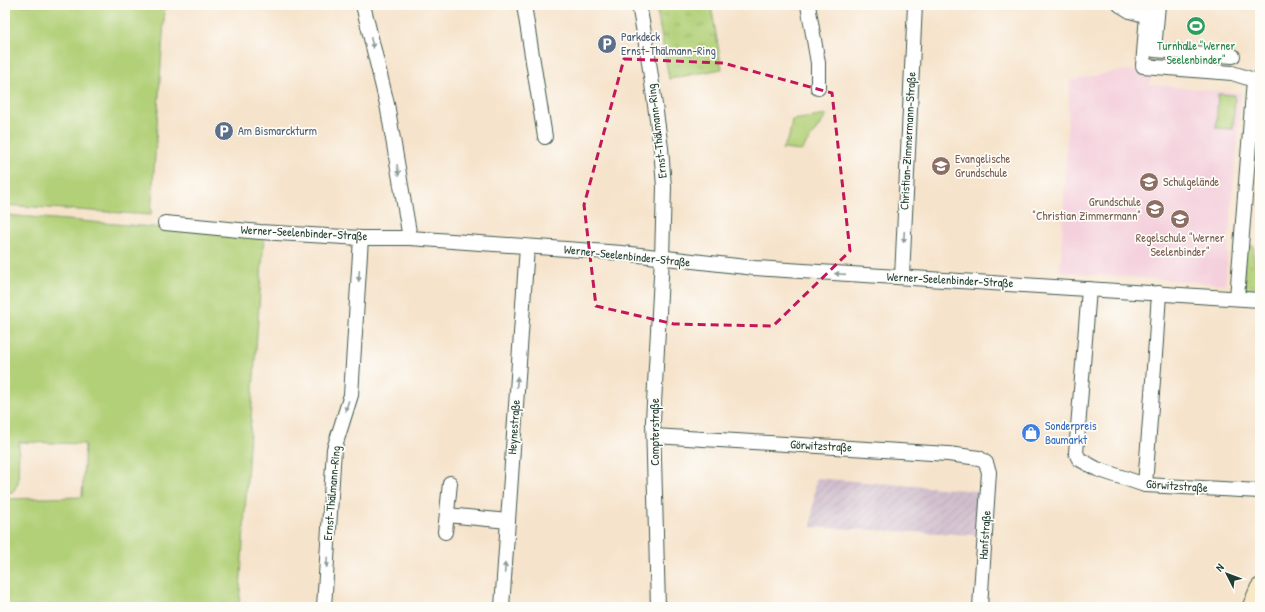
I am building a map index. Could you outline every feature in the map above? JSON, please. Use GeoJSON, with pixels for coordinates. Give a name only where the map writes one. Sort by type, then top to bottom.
{"type":"FeatureCollection","features":[{"type":"Feature","properties":{"kind":"main road"},"geometry":{"type":"LineString","coordinates":[[1252,607],[1260,588]]}},
{"type":"Feature","properties":{"kind":"street"},"geometry":{"type":"LineString","coordinates":[[363,5],[387,104],[410,238]]}},
{"type":"Feature","properties":{"kind":"street"},"geometry":{"type":"LineString","coordinates":[[524,5],[545,137]]}},
{"type":"Feature","properties":{"kind":"street","name":"Ernst-Thälmann-Ring"},"geometry":{"type":"LineString","coordinates":[[639,5],[648,55],[661,148],[664,187],[662,258]]}},
{"type":"Feature","properties":{"kind":"street"},"geometry":{"type":"LineString","coordinates":[[808,5],[818,63],[818,88]]}},
{"type":"Feature","properties":{"kind":"street","name":"Christian-Zimmermann-Straße"},"geometry":{"type":"LineString","coordinates":[[902,277],[914,5]]}},
{"type":"Feature","properties":{"kind":"street"},"geometry":{"type":"LineString","coordinates":[[1120,5],[1130,11],[1154,13]]}},
{"type":"Feature","properties":{"kind":"street"},"geometry":{"type":"LineString","coordinates":[[1154,13],[1154,50],[1233,56]]}},
{"type":"Feature","properties":{"kind":"street"},"geometry":{"type":"LineString","coordinates":[[1154,13],[1143,66],[1232,73],[1257,80],[1237,298]]}},
{"type":"Feature","properties":{"kind":"street","name":"Werner-Seelenbinder-Straße"},"geometry":{"type":"LineString","coordinates":[[165,223],[260,232],[361,238],[410,238],[622,253],[755,268],[1260,300]]}},
{"type":"Feature","properties":{"kind":"street","name":"Ernst-Thälmann-Ring"},"geometry":{"type":"LineString","coordinates":[[324,607],[334,449],[351,395],[361,238]]}},
{"type":"Feature","properties":{"kind":"street","name":"Heynestraße"},"geometry":{"type":"LineString","coordinates":[[502,607],[527,247]]}},
{"type":"Feature","properties":{"kind":"street","name":"Compterstraße"},"geometry":{"type":"LineString","coordinates":[[658,607],[653,421],[662,258]]}},
{"type":"Feature","properties":{"kind":"street","name":"Görwitzstraße"},"geometry":{"type":"LineString","coordinates":[[1089,289],[1076,453],[1079,459],[1097,469],[1145,485],[1260,491]]}},
{"type":"Feature","properties":{"kind":"street"},"geometry":{"type":"LineString","coordinates":[[1145,485],[1159,293]]}},
{"type":"Feature","properties":{"kind":"street","name":"Görwitzstraße"},"geometry":{"type":"LineString","coordinates":[[654,436],[948,454],[979,458],[986,463]]}},
{"type":"Feature","properties":{"kind":"street","name":"Hanfstraße"},"geometry":{"type":"LineString","coordinates":[[980,607],[989,472],[986,463]]}},
{"type":"Feature","properties":{"kind":"street"},"geometry":{"type":"LineString","coordinates":[[446,532],[450,483]]}},
{"type":"Feature","properties":{"kind":"street"},"geometry":{"type":"LineString","coordinates":[[447,515],[508,521]]}},
{"type":"Feature","properties":{"kind":"highlighted area"},"geometry":{"type":"Polygon","coordinates":[[[624,59],[723,63],[832,93],[850,251],[773,326],[674,324],[596,306],[584,205],[624,59]]]}},
{"type":"Feature","properties":{"kind":"shaded area","name":"Schulgelände"},"geometry":{"type":"Polygon","coordinates":[[[1127,70],[1151,73],[1150,84],[1241,93],[1225,284],[1060,272],[1070,80],[1127,70]]]}},
{"type":"Feature","properties":{"kind":"shaded area"},"geometry":{"type":"Polygon","coordinates":[[[816,478],[978,491],[975,535],[811,527],[816,478]]]}},
{"type":"Feature","properties":{"kind":"green space"},"geometry":{"type":"Polygon","coordinates":[[[5,5],[165,5],[151,215],[5,205],[5,5]]]}},
{"type":"Feature","properties":{"kind":"green space"},"geometry":{"type":"Polygon","coordinates":[[[656,5],[711,5],[722,69],[669,79],[656,5]]]}},
{"type":"Feature","properties":{"kind":"green space"},"geometry":{"type":"Polygon","coordinates":[[[1218,94],[1235,95],[1233,129],[1216,128],[1218,94]]]}},
{"type":"Feature","properties":{"kind":"green space"},"geometry":{"type":"Polygon","coordinates":[[[827,115],[801,151],[782,149],[789,137],[792,120],[827,115]]]}},
{"type":"Feature","properties":{"kind":"green space"},"geometry":{"type":"Polygon","coordinates":[[[5,215],[264,236],[239,607],[5,607],[5,499],[82,497],[85,444],[19,442],[18,483],[13,492],[5,492],[5,215]]]}},
{"type":"Feature","properties":{"kind":"green space"},"geometry":{"type":"Polygon","coordinates":[[[1245,246],[1254,246],[1254,261],[1260,268],[1260,292],[1248,291],[1242,284],[1245,246]]]}},
{"type":"Feature","properties":{"kind":"place","name":"Turnhalle \"Werner Seelenbinder\""},"geometry":{"type":"Point","coordinates":[1196,26]}},
{"type":"Feature","properties":{"kind":"place","name":"Parkdeck Ernst-Thälmann-Ring"},"geometry":{"type":"Point","coordinates":[607,44]}},
{"type":"Feature","properties":{"kind":"place","name":"Am Bismarckturm"},"geometry":{"type":"Point","coordinates":[224,131]}},
{"type":"Feature","properties":{"kind":"place","name":"Evangelische Grundschule"},"geometry":{"type":"Point","coordinates":[941,166]}},
{"type":"Feature","properties":{"kind":"place","name":"Schulgelände"},"geometry":{"type":"Point","coordinates":[1149,182]}},
{"type":"Feature","properties":{"kind":"place","name":"Grundschule \"Christian Zimmermann\""},"geometry":{"type":"Point","coordinates":[1155,209]}},
{"type":"Feature","properties":{"kind":"place","name":"Regelschule \"Werner Seelenbinder\""},"geometry":{"type":"Point","coordinates":[1180,219]}},
{"type":"Feature","properties":{"kind":"place","name":"Sonderpreis Baumarkt"},"geometry":{"type":"Point","coordinates":[1031,433]}}]}
